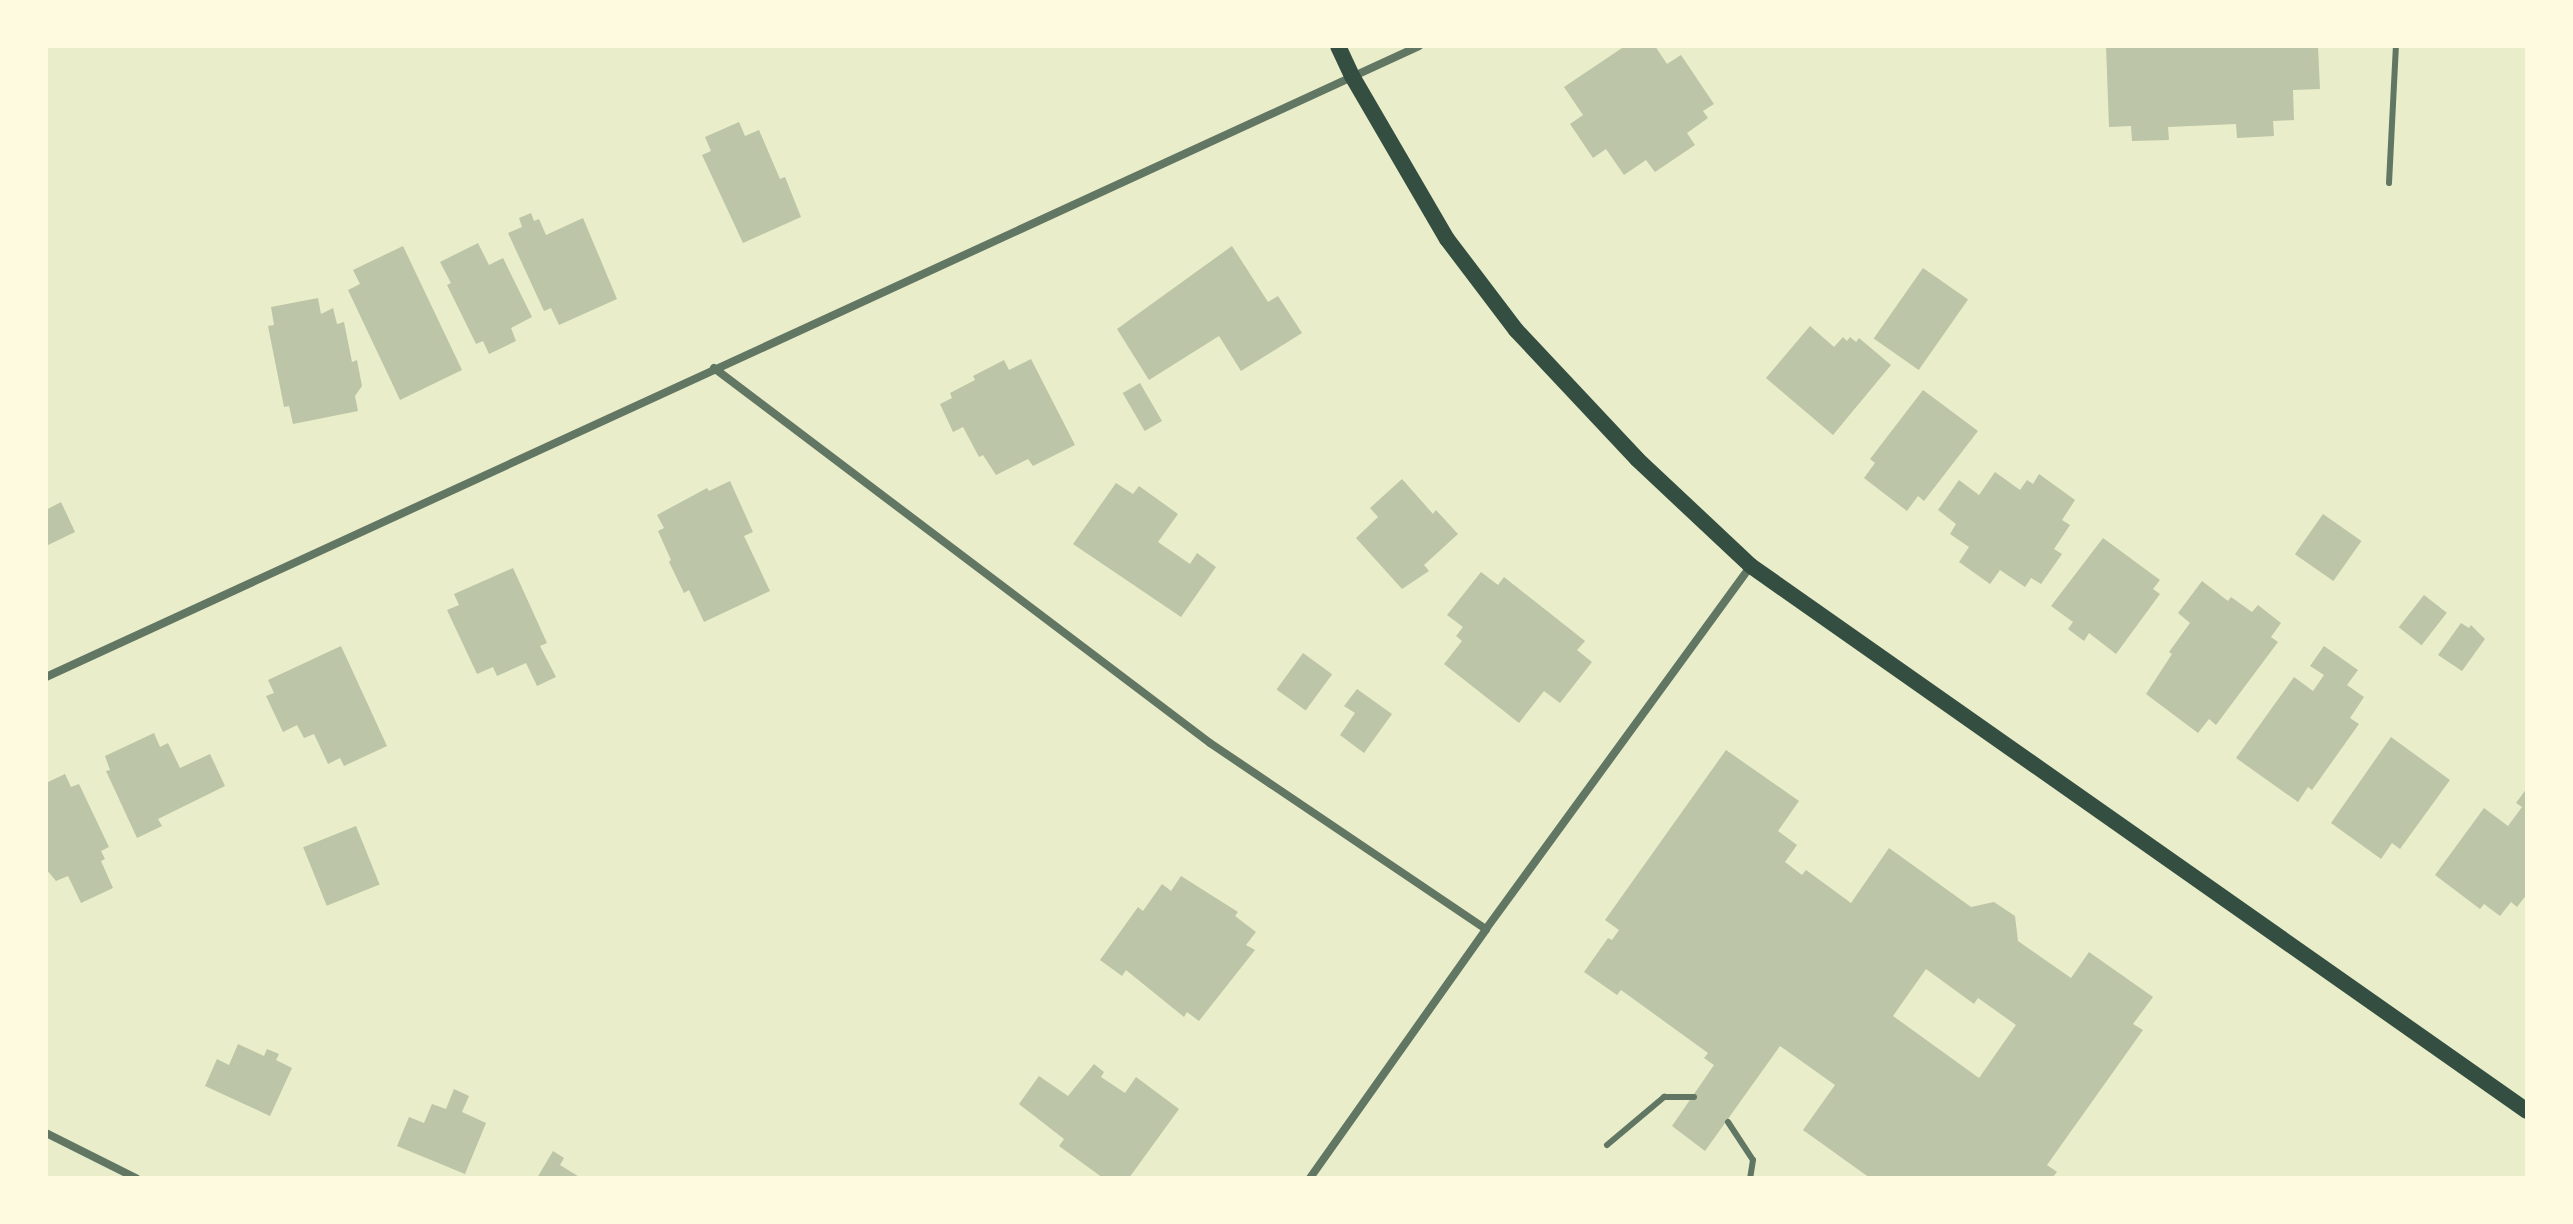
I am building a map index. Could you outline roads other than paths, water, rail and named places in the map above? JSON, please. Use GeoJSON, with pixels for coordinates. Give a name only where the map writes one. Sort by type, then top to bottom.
{"type":"FeatureCollection","features":[{"type":"Feature","properties":{"kind":"main road"},"geometry":{"type":"LineString","coordinates":[[1338,46],[1352,76],[1447,239],[1516,330],[1637,459],[1751,566],[2527,1111]]}},
{"type":"Feature","properties":{"kind":"street"},"geometry":{"type":"LineString","coordinates":[[46,677],[1419,46]]}},
{"type":"Feature","properties":{"kind":"street"},"geometry":{"type":"LineString","coordinates":[[714,368],[1210,743],[1486,929]]}},
{"type":"Feature","properties":{"kind":"street"},"geometry":{"type":"LineString","coordinates":[[1310,1178],[1486,929],[1751,566]]}},
{"type":"Feature","properties":{"kind":"street"},"geometry":{"type":"LineString","coordinates":[[46,1133],[136,1178]]}},
{"type":"Feature","properties":{"kind":"lane"},"geometry":{"type":"LineString","coordinates":[[2389,183],[2396,46]]}},
{"type":"Feature","properties":{"kind":"lane"},"geometry":{"type":"LineString","coordinates":[[1607,1145],[1664,1097],[1694,1097]]}},
{"type":"Feature","properties":{"kind":"lane"},"geometry":{"type":"LineString","coordinates":[[1728,1122],[1753,1160],[1750,1178]]}}]}
